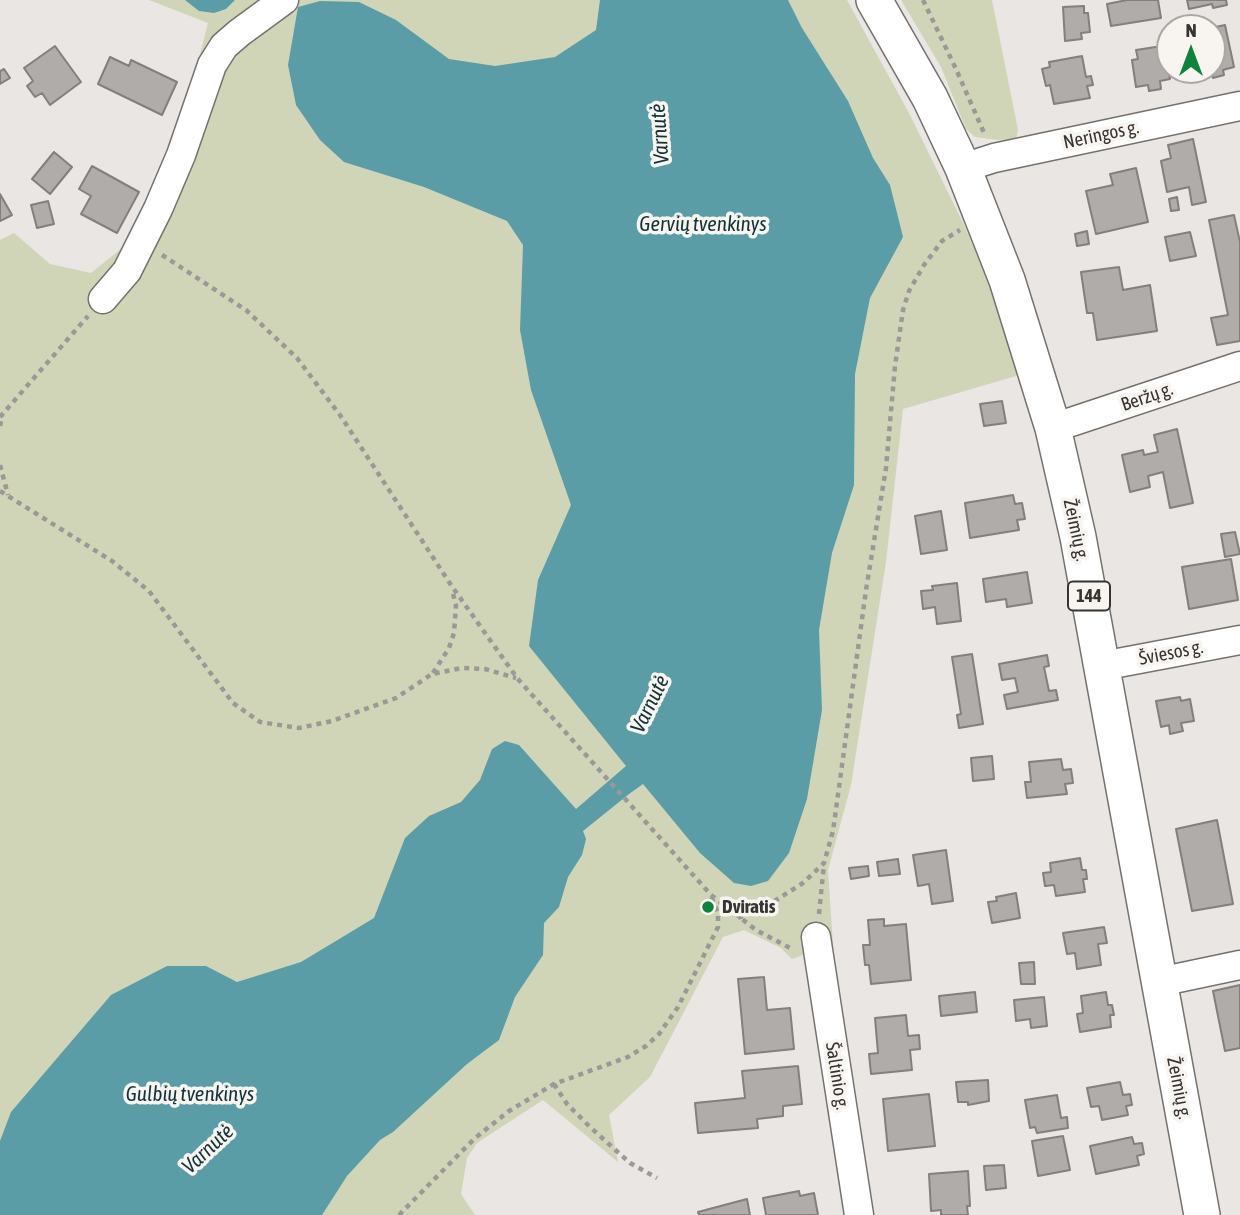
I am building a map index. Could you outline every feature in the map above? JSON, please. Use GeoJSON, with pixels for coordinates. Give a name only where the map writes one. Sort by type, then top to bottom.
{"type":"FeatureCollection","features":[{"type":"Feature","properties":{"kind":"main road","name":"Žeimių g."},"geometry":{"type":"LineString","coordinates":[[874,0],[924,87],[979,163],[1007,280],[1053,428],[1078,537],[1202,1215]]}},
{"type":"Feature","properties":{"kind":"street"},"geometry":{"type":"LineString","coordinates":[[103,299],[127,271],[142,241],[181,155],[212,65],[239,33],[284,0]]}},
{"type":"Feature","properties":{"kind":"street","name":"Neringos g."},"geometry":{"type":"LineString","coordinates":[[979,163],[1240,106]]}},
{"type":"Feature","properties":{"kind":"street","name":"Beržų g."},"geometry":{"type":"LineString","coordinates":[[1053,428],[1240,366]]}},
{"type":"Feature","properties":{"kind":"street","name":"Šviesos g."},"geometry":{"type":"LineString","coordinates":[[1102,666],[1240,640]]}},
{"type":"Feature","properties":{"kind":"street","name":"Šaltinio g."},"geometry":{"type":"LineString","coordinates":[[818,951],[859,1215]]}},
{"type":"Feature","properties":{"kind":"street"},"geometry":{"type":"LineString","coordinates":[[1159,982],[1240,965]]}},
{"type":"Feature","properties":{"kind":"path"},"geometry":{"type":"LineString","coordinates":[[923,0],[956,69],[979,163]]}},
{"type":"Feature","properties":{"kind":"path"},"geometry":{"type":"LineString","coordinates":[[142,241],[246,310],[297,358],[340,415],[451,585],[517,678],[711,895],[738,918],[818,951],[824,863],[833,831],[866,590],[886,468],[903,310],[909,291],[924,265],[942,241],[965,227]]}},
{"type":"Feature","properties":{"kind":"path"},"geometry":{"type":"LineString","coordinates":[[0,426],[1,416],[103,299]]}},
{"type":"Feature","properties":{"kind":"path"},"geometry":{"type":"LineString","coordinates":[[0,465],[8,496]]}},
{"type":"Feature","properties":{"kind":"path"},"geometry":{"type":"LineString","coordinates":[[0,491],[111,561],[149,591],[233,703],[260,722],[299,728],[332,721],[396,698],[432,674],[462,668],[485,669],[517,678]]}},
{"type":"Feature","properties":{"kind":"path"},"geometry":{"type":"LineString","coordinates":[[432,674],[449,648],[454,633],[456,605],[451,585]]}},
{"type":"Feature","properties":{"kind":"path"},"geometry":{"type":"LineString","coordinates":[[738,918],[773,902],[803,883],[824,863]]}},
{"type":"Feature","properties":{"kind":"path"},"geometry":{"type":"LineString","coordinates":[[399,1215],[474,1139],[509,1111],[554,1084],[628,1057],[659,1034],[678,1007],[718,927],[718,913],[711,895]]}},
{"type":"Feature","properties":{"kind":"path"},"geometry":{"type":"LineString","coordinates":[[554,1084],[567,1104],[590,1127],[631,1163],[657,1178]]}},
{"type":"Feature","properties":{"kind":"green space"},"geometry":{"type":"Polygon","coordinates":[[[149,0],[185,0],[226,9],[235,0],[847,0],[909,113],[965,227],[1023,374],[903,409],[886,562],[851,785],[828,870],[833,944],[792,959],[781,948],[744,930],[723,937],[650,1077],[609,1115],[618,1162],[543,1100],[477,1143],[467,1158],[461,1194],[475,1215],[0,1215],[0,240],[14,233],[50,264],[91,273],[127,244],[182,125],[208,23],[149,0]]]}},
{"type":"Feature","properties":{"kind":"green space"},"geometry":{"type":"Polygon","coordinates":[[[901,0],[992,0],[1018,130],[1016,139],[975,137],[966,129],[941,67],[901,0]]]}},
{"type":"Feature","properties":{"kind":"water"},"geometry":{"type":"Polygon","coordinates":[[[185,0],[235,0],[226,9],[214,13],[199,11],[185,0]]]}},
{"type":"Feature","properties":{"kind":"water","name":"Gervių tvenkinys"},"geometry":{"type":"Polygon","coordinates":[[[600,0],[788,0],[802,28],[848,101],[873,158],[890,185],[903,237],[870,298],[855,374],[854,485],[832,553],[819,630],[822,710],[807,799],[789,853],[768,881],[751,886],[734,883],[700,853],[643,784],[629,794],[583,831],[586,839],[582,855],[568,877],[559,907],[544,923],[543,955],[515,997],[499,1040],[467,1064],[393,1132],[380,1140],[347,1176],[322,1215],[0,1215],[0,1141],[11,1112],[111,995],[167,966],[206,966],[237,982],[301,962],[374,918],[405,838],[429,816],[461,802],[480,780],[492,749],[505,741],[519,745],[576,809],[626,766],[529,646],[538,580],[571,505],[531,390],[520,330],[523,245],[507,221],[424,187],[344,162],[320,140],[296,105],[288,65],[298,7],[320,1],[359,2],[396,20],[449,59],[495,66],[555,57],[596,30],[600,0]]]}},
{"type":"Feature","properties":{"kind":"building"},"geometry":{"type":"Polygon","coordinates":[[[1127,0],[1158,0],[1160,14],[1156,14],[1156,19],[1111,26],[1107,4],[1127,0]]]}},
{"type":"Feature","properties":{"kind":"building"},"geometry":{"type":"Polygon","coordinates":[[[1187,0],[1226,0],[1227,5],[1213,8],[1212,4],[1189,9],[1187,0]]]}},
{"type":"Feature","properties":{"kind":"building"},"geometry":{"type":"Polygon","coordinates":[[[1084,6],[1084,13],[1088,13],[1090,32],[1081,33],[1082,39],[1065,41],[1063,7],[1084,6]]]}},
{"type":"Feature","properties":{"kind":"building"},"geometry":{"type":"Polygon","coordinates":[[[1226,30],[1234,67],[1226,69],[1226,30]]]}},
{"type":"Feature","properties":{"kind":"building"},"geometry":{"type":"Polygon","coordinates":[[[55,46],[81,82],[50,105],[42,93],[35,97],[27,86],[33,81],[24,68],[55,46]]]}},
{"type":"Feature","properties":{"kind":"building"},"geometry":{"type":"Polygon","coordinates":[[[1156,47],[1156,84],[1160,84],[1161,89],[1149,91],[1148,85],[1136,87],[1132,60],[1138,59],[1136,50],[1156,47]]]}},
{"type":"Feature","properties":{"kind":"building"},"geometry":{"type":"Polygon","coordinates":[[[1082,56],[1086,77],[1091,76],[1093,85],[1087,86],[1090,98],[1054,104],[1050,85],[1046,86],[1042,69],[1050,67],[1049,62],[1082,56]]]}},
{"type":"Feature","properties":{"kind":"building"},"geometry":{"type":"Polygon","coordinates":[[[110,57],[129,66],[131,60],[177,82],[162,115],[98,84],[110,57]]]}},
{"type":"Feature","properties":{"kind":"building"},"geometry":{"type":"Polygon","coordinates":[[[4,69],[10,78],[0,84],[0,71],[4,69]]]}},
{"type":"Feature","properties":{"kind":"building"},"geometry":{"type":"Polygon","coordinates":[[[1193,139],[1206,202],[1192,205],[1189,187],[1167,192],[1161,161],[1171,158],[1168,145],[1193,139]]]}},
{"type":"Feature","properties":{"kind":"building"},"geometry":{"type":"Polygon","coordinates":[[[54,152],[72,167],[50,194],[32,179],[54,152]]]}},
{"type":"Feature","properties":{"kind":"building"},"geometry":{"type":"Polygon","coordinates":[[[92,166],[139,192],[117,233],[81,214],[91,196],[79,189],[92,166]]]}},
{"type":"Feature","properties":{"kind":"building"},"geometry":{"type":"Polygon","coordinates":[[[1136,168],[1148,222],[1096,234],[1086,191],[1113,185],[1110,174],[1136,168]]]}},
{"type":"Feature","properties":{"kind":"building"},"geometry":{"type":"Polygon","coordinates":[[[0,194],[12,215],[0,221],[0,194]]]}},
{"type":"Feature","properties":{"kind":"building"},"geometry":{"type":"Polygon","coordinates":[[[1177,197],[1179,210],[1171,211],[1169,199],[1177,197]]]}},
{"type":"Feature","properties":{"kind":"building"},"geometry":{"type":"Polygon","coordinates":[[[48,201],[54,224],[37,228],[31,205],[48,201]]]}},
{"type":"Feature","properties":{"kind":"building"},"geometry":{"type":"Polygon","coordinates":[[[1234,215],[1240,242],[1240,341],[1217,345],[1211,318],[1228,315],[1209,220],[1234,215]]]}},
{"type":"Feature","properties":{"kind":"building"},"geometry":{"type":"Polygon","coordinates":[[[1087,231],[1089,244],[1077,246],[1075,234],[1087,231]]]}},
{"type":"Feature","properties":{"kind":"building"},"geometry":{"type":"Polygon","coordinates":[[[1190,232],[1196,256],[1170,261],[1165,237],[1190,232]]]}},
{"type":"Feature","properties":{"kind":"building"},"geometry":{"type":"Polygon","coordinates":[[[1119,267],[1123,290],[1150,285],[1157,331],[1097,340],[1093,313],[1087,313],[1081,272],[1119,267]]]}},
{"type":"Feature","properties":{"kind":"building"},"geometry":{"type":"Polygon","coordinates":[[[1002,401],[1006,423],[984,426],[980,404],[1002,401]]]}},
{"type":"Feature","properties":{"kind":"building"},"geometry":{"type":"Polygon","coordinates":[[[1177,429],[1193,503],[1170,508],[1163,472],[1148,476],[1150,487],[1130,492],[1122,455],[1143,450],[1144,455],[1158,452],[1154,435],[1177,429]]]}},
{"type":"Feature","properties":{"kind":"building"},"geometry":{"type":"Polygon","coordinates":[[[1013,495],[1015,504],[1022,503],[1025,519],[1017,520],[1019,530],[970,538],[965,503],[1013,495]]]}},
{"type":"Feature","properties":{"kind":"building"},"geometry":{"type":"Polygon","coordinates":[[[941,511],[947,550],[921,554],[915,516],[941,511]]]}},
{"type":"Feature","properties":{"kind":"building"},"geometry":{"type":"Polygon","coordinates":[[[1235,532],[1240,554],[1225,557],[1221,534],[1235,532]]]}},
{"type":"Feature","properties":{"kind":"building"},"geometry":{"type":"Polygon","coordinates":[[[1231,559],[1238,600],[1189,609],[1182,567],[1231,559]]]}},
{"type":"Feature","properties":{"kind":"building"},"geometry":{"type":"Polygon","coordinates":[[[1027,572],[1032,603],[1007,607],[1006,599],[986,602],[983,579],[1027,572]]]}},
{"type":"Feature","properties":{"kind":"building"},"geometry":{"type":"Polygon","coordinates":[[[957,583],[961,621],[937,624],[935,607],[923,609],[921,591],[933,590],[932,586],[957,583]]]}},
{"type":"Feature","properties":{"kind":"building"},"geometry":{"type":"Polygon","coordinates":[[[972,654],[983,724],[959,728],[957,715],[961,714],[952,657],[972,654]]]}},
{"type":"Feature","properties":{"kind":"building"},"geometry":{"type":"Polygon","coordinates":[[[1047,655],[1049,666],[1044,667],[1049,691],[1056,690],[1058,700],[1007,709],[1004,695],[1018,692],[1015,678],[1002,680],[999,664],[1047,655]]]}},
{"type":"Feature","properties":{"kind":"building"},"geometry":{"type":"Polygon","coordinates":[[[1180,697],[1181,701],[1190,699],[1194,721],[1181,723],[1183,731],[1170,734],[1169,725],[1161,727],[1156,701],[1180,697]]]}},
{"type":"Feature","properties":{"kind":"building"},"geometry":{"type":"Polygon","coordinates":[[[992,756],[994,779],[973,781],[971,758],[992,756]]]}},
{"type":"Feature","properties":{"kind":"building"},"geometry":{"type":"Polygon","coordinates":[[[1061,759],[1063,770],[1071,769],[1073,783],[1065,784],[1067,794],[1027,798],[1025,782],[1031,782],[1029,762],[1061,759]]]}},
{"type":"Feature","properties":{"kind":"building"},"geometry":{"type":"Polygon","coordinates":[[[1217,820],[1233,904],[1192,911],[1176,829],[1217,820]]]}},
{"type":"Feature","properties":{"kind":"building"},"geometry":{"type":"Polygon","coordinates":[[[946,850],[953,901],[932,904],[929,884],[918,886],[913,855],[946,850]]]}},
{"type":"Feature","properties":{"kind":"building"},"geometry":{"type":"Polygon","coordinates":[[[1080,858],[1082,870],[1086,870],[1087,879],[1083,879],[1085,892],[1056,896],[1054,885],[1045,886],[1043,873],[1051,872],[1050,863],[1080,858]]]}},
{"type":"Feature","properties":{"kind":"building"},"geometry":{"type":"Polygon","coordinates":[[[898,859],[900,874],[879,876],[877,862],[898,859]]]}},
{"type":"Feature","properties":{"kind":"building"},"geometry":{"type":"Polygon","coordinates":[[[868,866],[869,876],[851,879],[849,868],[868,866]]]}},
{"type":"Feature","properties":{"kind":"building"},"geometry":{"type":"Polygon","coordinates":[[[1016,893],[1020,918],[992,923],[988,902],[997,901],[996,897],[1016,893]]]}},
{"type":"Feature","properties":{"kind":"building"},"geometry":{"type":"Polygon","coordinates":[[[884,919],[884,926],[906,924],[911,980],[871,984],[863,945],[870,945],[868,920],[884,919]]]}},
{"type":"Feature","properties":{"kind":"building"},"geometry":{"type":"Polygon","coordinates":[[[1104,927],[1107,943],[1098,944],[1101,965],[1077,969],[1075,953],[1067,954],[1063,933],[1104,927]]]}},
{"type":"Feature","properties":{"kind":"building"},"geometry":{"type":"Polygon","coordinates":[[[1034,962],[1035,984],[1021,984],[1019,963],[1034,962]]]}},
{"type":"Feature","properties":{"kind":"building"},"geometry":{"type":"Polygon","coordinates":[[[764,977],[767,1010],[790,1008],[794,1049],[745,1054],[738,979],[764,977]]]}},
{"type":"Feature","properties":{"kind":"building"},"geometry":{"type":"Polygon","coordinates":[[[1240,985],[1240,1048],[1225,1051],[1213,991],[1240,985]]]}},
{"type":"Feature","properties":{"kind":"building"},"geometry":{"type":"Polygon","coordinates":[[[975,992],[977,1012],[941,1016],[939,996],[975,992]]]}},
{"type":"Feature","properties":{"kind":"building"},"geometry":{"type":"Polygon","coordinates":[[[1106,992],[1108,1005],[1112,1005],[1114,1015],[1110,1015],[1111,1027],[1080,1032],[1077,1014],[1083,1013],[1081,996],[1106,992]]]}},
{"type":"Feature","properties":{"kind":"building"},"geometry":{"type":"Polygon","coordinates":[[[1044,997],[1047,1026],[1031,1028],[1030,1019],[1016,1021],[1014,1000],[1044,997]]]}},
{"type":"Feature","properties":{"kind":"building"},"geometry":{"type":"Polygon","coordinates":[[[906,1015],[908,1036],[919,1035],[920,1049],[910,1050],[912,1070],[871,1074],[869,1054],[878,1053],[875,1018],[906,1015]]]}},
{"type":"Feature","properties":{"kind":"building"},"geometry":{"type":"Polygon","coordinates":[[[798,1066],[802,1104],[783,1106],[783,1116],[757,1119],[758,1128],[698,1133],[695,1103],[745,1098],[742,1071],[798,1066]]]}},
{"type":"Feature","properties":{"kind":"building"},"geometry":{"type":"Polygon","coordinates":[[[988,1080],[989,1101],[968,1105],[968,1102],[958,1102],[956,1082],[988,1080]]]}},
{"type":"Feature","properties":{"kind":"building"},"geometry":{"type":"Polygon","coordinates":[[[1120,1082],[1123,1095],[1130,1094],[1132,1105],[1126,1106],[1128,1115],[1102,1120],[1099,1106],[1091,1107],[1087,1088],[1120,1082]]]}},
{"type":"Feature","properties":{"kind":"building"},"geometry":{"type":"Polygon","coordinates":[[[929,1094],[935,1146],[888,1151],[883,1099],[929,1094]]]}},
{"type":"Feature","properties":{"kind":"building"},"geometry":{"type":"Polygon","coordinates":[[[1057,1095],[1061,1118],[1067,1117],[1068,1128],[1037,1133],[1035,1127],[1030,1128],[1025,1100],[1057,1095]]]}},
{"type":"Feature","properties":{"kind":"building"},"geometry":{"type":"Polygon","coordinates":[[[1063,1136],[1070,1170],[1038,1176],[1032,1141],[1063,1136]]]}},
{"type":"Feature","properties":{"kind":"building"},"geometry":{"type":"Polygon","coordinates":[[[1132,1137],[1134,1144],[1142,1143],[1144,1154],[1137,1156],[1139,1165],[1096,1174],[1090,1146],[1132,1137]]]}},
{"type":"Feature","properties":{"kind":"building"},"geometry":{"type":"Polygon","coordinates":[[[1004,1165],[1006,1188],[986,1190],[984,1166],[1004,1165]]]}},
{"type":"Feature","properties":{"kind":"building"},"geometry":{"type":"Polygon","coordinates":[[[968,1171],[968,1215],[941,1215],[941,1210],[931,1211],[929,1174],[968,1171]]]}},
{"type":"Feature","properties":{"kind":"building"},"geometry":{"type":"Polygon","coordinates":[[[799,1191],[800,1196],[814,1193],[818,1215],[766,1215],[763,1198],[799,1191]]]}},
{"type":"Feature","properties":{"kind":"building"},"geometry":{"type":"Polygon","coordinates":[[[747,1199],[750,1215],[699,1215],[698,1212],[747,1199]]]}},
{"type":"Feature","properties":{"kind":"place","name":"Dviratis"},"geometry":{"type":"Point","coordinates":[708,907]}},
{"type":"Feature","properties":{"kind":"water label","name":"Varnutė"},"geometry":{"type":"Point","coordinates":[660,134]}},
{"type":"Feature","properties":{"kind":"water label","name":"Varnutė"},"geometry":{"type":"Point","coordinates":[650,704]}},
{"type":"Feature","properties":{"kind":"water label","name":"Gulbių tvenkinys"},"geometry":{"type":"Point","coordinates":[190,1094]}},
{"type":"Feature","properties":{"kind":"water label","name":"Varnutė"},"geometry":{"type":"Point","coordinates":[208,1149]}}]}
